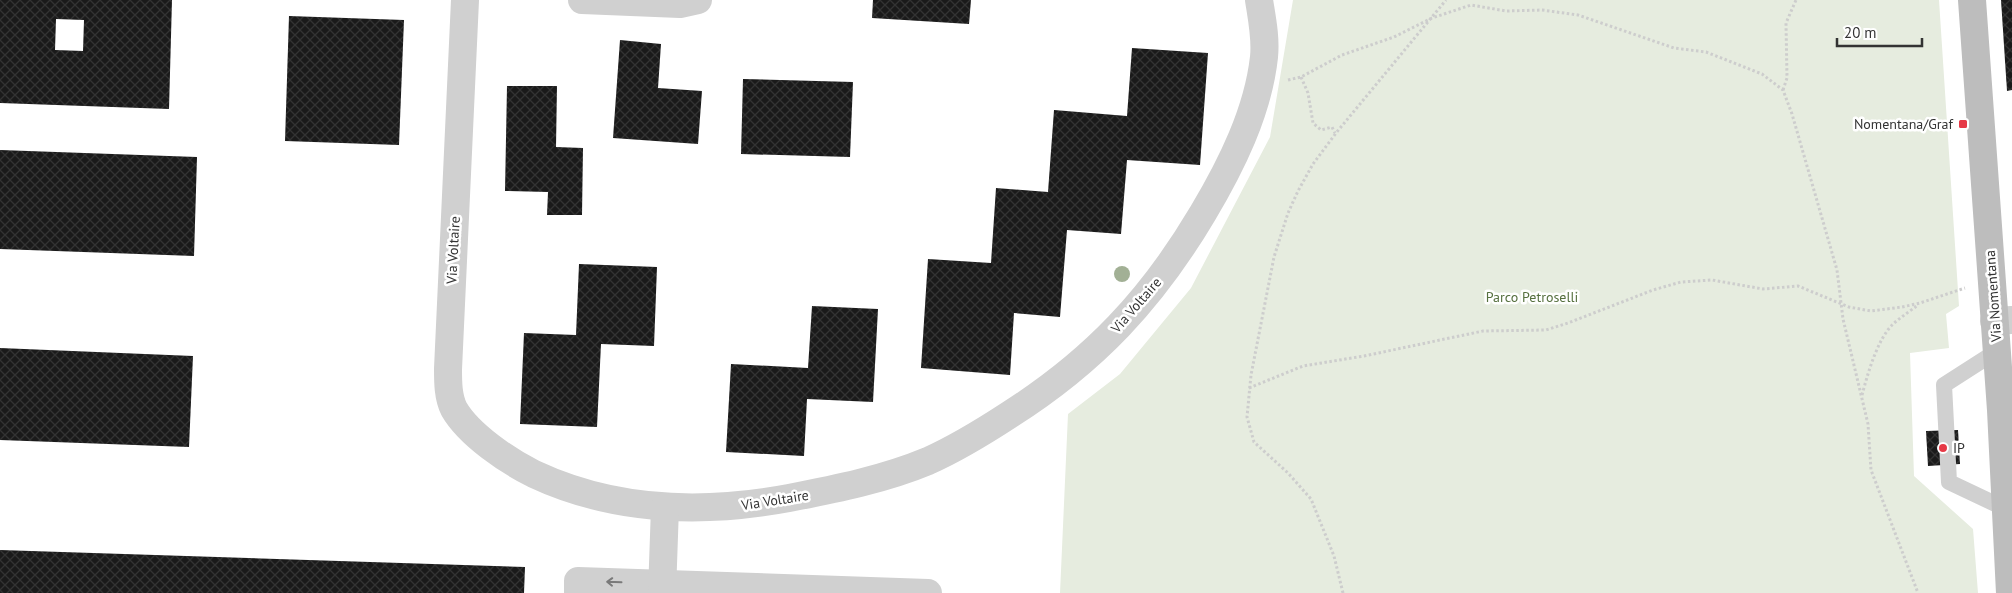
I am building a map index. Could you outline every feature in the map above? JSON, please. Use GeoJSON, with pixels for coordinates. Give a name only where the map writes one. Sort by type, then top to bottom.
{"type":"FeatureCollection","features":[{"type":"Feature","properties":{"kind":"main road","name":"Via Nomentana"},"geometry":{"type":"LineString","coordinates":[[1972,0],[1991,280],[2003,320],[1997,351],[2006,412],[2006,509],[2010,583]]}},
{"type":"Feature","properties":{"kind":"street","name":"Via Voltaire"},"geometry":{"type":"LineString","coordinates":[[464,0],[448,369],[452,403],[460,417],[477,435],[528,471],[565,487],[604,498],[665,507],[724,507],[773,501],[857,483],[908,468],[953,449],[993,426],[1045,391],[1084,360],[1122,323],[1158,281],[1193,230],[1226,172],[1252,109],[1264,57],[1264,28],[1259,0]]}},
{"type":"Feature","properties":{"kind":"street"},"geometry":{"type":"LineString","coordinates":[[582,0],[680,4],[698,0]]}},
{"type":"Feature","properties":{"kind":"street"},"geometry":{"type":"LineString","coordinates":[[662,588],[665,507]]}},
{"type":"Feature","properties":{"kind":"street"},"geometry":{"type":"LineString","coordinates":[[578,593],[578,581],[662,588],[928,593]]}},
{"type":"Feature","properties":{"kind":"lane"},"geometry":{"type":"LineString","coordinates":[[1997,351],[1944,384],[1949,482],[2006,509]]}},
{"type":"Feature","properties":{"kind":"path"},"geometry":{"type":"LineString","coordinates":[[1343,593],[1334,556],[1311,499],[1288,473],[1254,442],[1247,417],[1249,388],[1274,257],[1281,233],[1298,191],[1313,164],[1336,133],[1446,0]]}},
{"type":"Feature","properties":{"kind":"path"},"geometry":{"type":"LineString","coordinates":[[1783,90],[1787,78],[1786,24],[1796,0]]}},
{"type":"Feature","properties":{"kind":"path"},"geometry":{"type":"LineString","coordinates":[[1336,133],[1332,127],[1322,130],[1313,123],[1308,93],[1301,77],[1342,55],[1394,37],[1432,18],[1471,5],[1506,11],[1542,10],[1578,16],[1674,48],[1706,52],[1762,74],[1783,90],[1792,114],[1837,270],[1843,319],[1868,424],[1871,470],[1918,593]]}},
{"type":"Feature","properties":{"kind":"path"},"geometry":{"type":"LineString","coordinates":[[1249,388],[1303,366],[1364,356],[1483,331],[1546,330],[1652,290],[1681,282],[1712,280],[1763,289],[1798,286],[1841,304],[1871,311],[1920,303],[1991,280]]}},
{"type":"Feature","properties":{"kind":"path"},"geometry":{"type":"LineString","coordinates":[[1862,396],[1875,355],[1892,325],[1920,303]]}},
{"type":"Feature","properties":{"kind":"green space","name":"Parco Petroselli"},"geometry":{"type":"Polygon","coordinates":[[[1293,0],[1939,0],[1959,306],[1946,314],[1949,348],[1910,353],[1914,476],[1973,529],[1978,593],[1060,593],[1068,414],[1120,374],[1191,288],[1270,137],[1293,0]]]}},
{"type":"Feature","properties":{"kind":"building"},"geometry":{"type":"Polygon","coordinates":[[[0,0],[172,0],[169,109],[0,103],[0,0]],[[56,19],[55,50],[83,51],[84,20],[56,19]]]}},
{"type":"Feature","properties":{"kind":"building"},"geometry":{"type":"Polygon","coordinates":[[[873,0],[971,0],[969,24],[872,18],[873,0]]]}},
{"type":"Feature","properties":{"kind":"building"},"geometry":{"type":"Polygon","coordinates":[[[2001,0],[2012,0],[2012,90],[2007,91],[2001,0]]]}},
{"type":"Feature","properties":{"kind":"building"},"geometry":{"type":"Polygon","coordinates":[[[289,16],[404,20],[399,145],[285,141],[289,16]]]}},
{"type":"Feature","properties":{"kind":"building"},"geometry":{"type":"Polygon","coordinates":[[[620,40],[661,44],[658,88],[702,91],[698,144],[613,138],[620,40]]]}},
{"type":"Feature","properties":{"kind":"building"},"geometry":{"type":"Polygon","coordinates":[[[1132,48],[1208,53],[1200,165],[1127,160],[1121,234],[1067,230],[1060,317],[1014,313],[1010,375],[921,368],[928,259],[991,263],[996,188],[1048,192],[1054,110],[1127,116],[1132,48]]]}},
{"type":"Feature","properties":{"kind":"building"},"geometry":{"type":"Polygon","coordinates":[[[743,79],[853,82],[850,157],[741,154],[743,79]]]}},
{"type":"Feature","properties":{"kind":"building"},"geometry":{"type":"Polygon","coordinates":[[[507,86],[557,86],[556,147],[583,148],[582,215],[547,215],[548,192],[505,191],[507,86]]]}},
{"type":"Feature","properties":{"kind":"building"},"geometry":{"type":"Polygon","coordinates":[[[0,150],[197,157],[194,256],[0,249],[0,150]]]}},
{"type":"Feature","properties":{"kind":"building"},"geometry":{"type":"Polygon","coordinates":[[[579,264],[657,267],[654,346],[601,344],[597,427],[520,424],[524,333],[576,335],[579,264]]]}},
{"type":"Feature","properties":{"kind":"building"},"geometry":{"type":"Polygon","coordinates":[[[812,306],[878,309],[873,402],[807,399],[804,456],[726,452],[731,364],[808,368],[812,306]]]}},
{"type":"Feature","properties":{"kind":"building"},"geometry":{"type":"Polygon","coordinates":[[[0,348],[193,356],[189,447],[0,440],[0,348]]]}},
{"type":"Feature","properties":{"kind":"building","name":"IP"},"geometry":{"type":"Polygon","coordinates":[[[1958,430],[1960,464],[1928,466],[1926,431],[1958,430]]]}},
{"type":"Feature","properties":{"kind":"building"},"geometry":{"type":"Polygon","coordinates":[[[0,550],[525,567],[524,593],[0,593],[0,550]]]}},
{"type":"Feature","properties":{"kind":"place","name":"Nomentana/Graf"},"geometry":{"type":"Point","coordinates":[1963,124]}},
{"type":"Feature","properties":{"kind":"place","name":"IP"},"geometry":{"type":"Point","coordinates":[1943,448]}}]}
